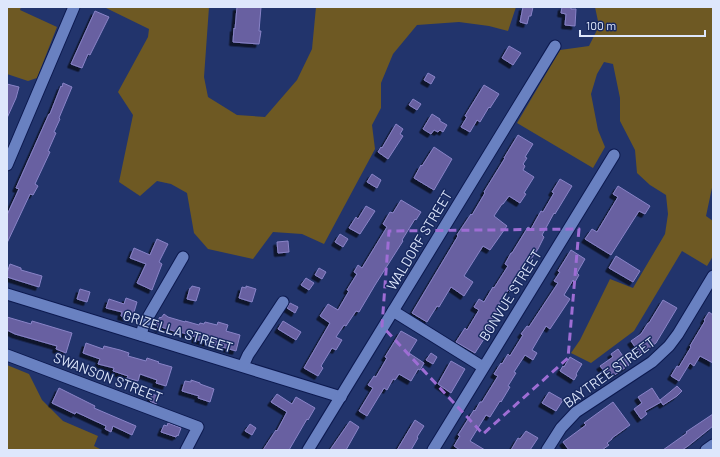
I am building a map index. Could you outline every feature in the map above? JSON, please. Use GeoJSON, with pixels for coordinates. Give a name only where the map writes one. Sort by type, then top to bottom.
{"type":"FeatureCollection","features":[{"type":"Feature","properties":{"kind":"street"},"geometry":{"type":"LineString","coordinates":[[7,165],[74,7]]}},
{"type":"Feature","properties":{"kind":"street","name":"WALDORF STREET"},"geometry":{"type":"LineString","coordinates":[[308,450],[555,46]]}},
{"type":"Feature","properties":{"kind":"street","name":"BONVUE STREET"},"geometry":{"type":"LineString","coordinates":[[433,450],[614,155]]}},
{"type":"Feature","properties":{"kind":"street"},"geometry":{"type":"LineString","coordinates":[[141,335],[144,324],[183,257]]}},
{"type":"Feature","properties":{"kind":"street","name":"BAYTREE STREET"},"geometry":{"type":"LineString","coordinates":[[546,450],[561,428],[576,412],[652,362],[669,346],[678,334],[713,276]]}},
{"type":"Feature","properties":{"kind":"street","name":"GRIZELLA STREET"},"geometry":{"type":"LineString","coordinates":[[7,294],[341,397]]}},
{"type":"Feature","properties":{"kind":"street"},"geometry":{"type":"LineString","coordinates":[[243,366],[248,355],[283,302]]}},
{"type":"Feature","properties":{"kind":"street"},"geometry":{"type":"LineString","coordinates":[[393,311],[483,367]]}},
{"type":"Feature","properties":{"kind":"street","name":"SWANSON STREET"},"geometry":{"type":"LineString","coordinates":[[7,355],[198,427],[186,450]]}},
{"type":"Feature","properties":{"kind":"street"},"geometry":{"type":"LineString","coordinates":[[706,450],[713,445]]}},
{"type":"Feature","properties":{"kind":"highlighted area"},"geometry":{"type":"Polygon","coordinates":[[[579,229],[568,358],[483,434],[382,326],[389,231],[579,229]]]}},
{"type":"Feature","properties":{"kind":"shaded area"},"geometry":{"type":"Polygon","coordinates":[[[7,7],[21,7],[20,10],[57,27],[37,78],[28,81],[7,74],[7,7]]]}},
{"type":"Feature","properties":{"kind":"shaded area"},"geometry":{"type":"Polygon","coordinates":[[[104,7],[209,7],[204,77],[208,97],[237,115],[265,117],[297,80],[312,49],[316,7],[516,7],[508,31],[489,26],[459,22],[417,25],[393,54],[381,83],[381,108],[372,125],[375,149],[324,244],[302,234],[273,232],[253,259],[208,249],[194,233],[187,193],[171,184],[157,181],[140,196],[119,182],[133,115],[118,92],[148,37],[149,29],[104,7]]]}},
{"type":"Feature","properties":{"kind":"shaded area"},"geometry":{"type":"Polygon","coordinates":[[[595,7],[713,7],[713,183],[706,216],[713,221],[713,256],[707,266],[682,251],[634,331],[591,363],[571,353],[580,340],[610,279],[633,288],[665,234],[668,214],[666,195],[650,185],[637,173],[635,150],[620,121],[620,98],[613,64],[604,62],[597,74],[591,94],[598,130],[605,147],[593,168],[517,123],[560,50],[589,46],[599,26],[595,7]]]}},
{"type":"Feature","properties":{"kind":"shaded area"},"geometry":{"type":"Polygon","coordinates":[[[7,365],[29,374],[42,400],[63,421],[98,436],[94,446],[102,450],[7,450],[7,365]]]}},
{"type":"Feature","properties":{"kind":"building"},"geometry":{"type":"Polygon","coordinates":[[[237,7],[261,7],[259,31],[261,31],[259,44],[233,42],[237,7]]]}},
{"type":"Feature","properties":{"kind":"building"},"geometry":{"type":"Polygon","coordinates":[[[523,7],[533,7],[527,24],[520,22],[523,7]]]}},
{"type":"Feature","properties":{"kind":"building"},"geometry":{"type":"Polygon","coordinates":[[[562,7],[571,7],[571,9],[576,9],[575,26],[565,25],[566,14],[561,13],[562,7]]]}},
{"type":"Feature","properties":{"kind":"building"},"geometry":{"type":"Polygon","coordinates":[[[95,11],[109,17],[90,55],[88,54],[82,68],[71,64],[95,11]]]}},
{"type":"Feature","properties":{"kind":"building"},"geometry":{"type":"Polygon","coordinates":[[[509,46],[521,53],[513,65],[502,58],[509,46]]]}},
{"type":"Feature","properties":{"kind":"building"},"geometry":{"type":"Polygon","coordinates":[[[428,73],[435,77],[431,84],[424,80],[428,73]]]}},
{"type":"Feature","properties":{"kind":"building"},"geometry":{"type":"Polygon","coordinates":[[[63,83],[72,87],[54,132],[56,133],[48,151],[50,152],[35,184],[38,186],[33,195],[30,194],[7,243],[7,215],[19,189],[16,188],[63,83]]]}},
{"type":"Feature","properties":{"kind":"building"},"geometry":{"type":"Polygon","coordinates":[[[7,84],[19,87],[7,118],[7,84]]]}},
{"type":"Feature","properties":{"kind":"building"},"geometry":{"type":"Polygon","coordinates":[[[484,85],[499,94],[480,122],[477,120],[470,132],[461,127],[467,117],[465,116],[484,85]]]}},
{"type":"Feature","properties":{"kind":"building"},"geometry":{"type":"Polygon","coordinates":[[[413,99],[421,104],[417,110],[409,105],[413,99]]]}},
{"type":"Feature","properties":{"kind":"building"},"geometry":{"type":"Polygon","coordinates":[[[432,114],[447,125],[443,132],[440,130],[438,132],[434,130],[431,134],[423,129],[432,114]]]}},
{"type":"Feature","properties":{"kind":"building"},"geometry":{"type":"Polygon","coordinates":[[[396,124],[403,129],[400,134],[403,136],[388,159],[378,152],[381,147],[382,148],[396,124]]]}},
{"type":"Feature","properties":{"kind":"building"},"geometry":{"type":"Polygon","coordinates":[[[518,135],[533,144],[525,157],[527,158],[523,164],[525,166],[523,170],[534,177],[524,193],[526,194],[520,203],[509,196],[494,216],[507,226],[490,250],[483,246],[464,276],[473,282],[464,296],[451,287],[439,307],[437,306],[427,322],[412,313],[458,236],[457,235],[471,214],[472,215],[518,135]]]}},
{"type":"Feature","properties":{"kind":"building"},"geometry":{"type":"Polygon","coordinates":[[[434,147],[452,159],[434,190],[414,178],[434,147]]]}},
{"type":"Feature","properties":{"kind":"building"},"geometry":{"type":"Polygon","coordinates":[[[372,174],[381,180],[377,188],[367,182],[372,174]]]}},
{"type":"Feature","properties":{"kind":"building"},"geometry":{"type":"Polygon","coordinates":[[[560,179],[572,186],[555,214],[554,213],[542,235],[544,237],[538,249],[531,259],[527,257],[510,292],[508,290],[496,310],[498,311],[492,321],[495,322],[475,353],[456,342],[465,328],[467,330],[479,310],[474,307],[479,299],[484,302],[493,287],[494,288],[508,266],[505,264],[511,253],[528,227],[531,229],[541,211],[543,212],[560,179]]]}},
{"type":"Feature","properties":{"kind":"building"},"geometry":{"type":"Polygon","coordinates":[[[618,186],[650,206],[645,214],[639,211],[611,255],[585,239],[592,229],[597,232],[618,197],[613,194],[618,186]]]}},
{"type":"Feature","properties":{"kind":"building"},"geometry":{"type":"Polygon","coordinates":[[[401,200],[421,212],[416,220],[415,219],[359,312],[356,311],[346,326],[344,325],[336,337],[342,340],[336,350],[332,348],[321,366],[323,368],[318,376],[304,368],[330,323],[320,316],[328,304],[338,310],[349,291],[347,290],[357,274],[354,272],[358,265],[362,268],[387,227],[383,224],[390,212],[393,213],[401,200]]]}},
{"type":"Feature","properties":{"kind":"building"},"geometry":{"type":"Polygon","coordinates":[[[366,206],[375,211],[360,234],[349,228],[356,217],[358,219],[366,206]]]}},
{"type":"Feature","properties":{"kind":"building"},"geometry":{"type":"Polygon","coordinates":[[[340,234],[348,239],[343,247],[335,242],[340,234]]]}},
{"type":"Feature","properties":{"kind":"building"},"geometry":{"type":"Polygon","coordinates":[[[157,239],[168,244],[159,262],[162,264],[152,290],[137,283],[146,264],[130,258],[134,248],[150,255],[157,239]]]}},
{"type":"Feature","properties":{"kind":"building"},"geometry":{"type":"Polygon","coordinates":[[[288,241],[289,252],[278,253],[277,242],[288,241]]]}},
{"type":"Feature","properties":{"kind":"building"},"geometry":{"type":"Polygon","coordinates":[[[571,250],[585,259],[577,273],[579,275],[575,282],[573,280],[564,295],[570,299],[550,329],[546,326],[532,350],[537,353],[533,360],[525,355],[514,372],[516,373],[508,386],[510,387],[501,402],[500,401],[490,417],[486,415],[470,441],[485,450],[460,450],[454,446],[460,436],[458,435],[474,410],[475,411],[480,402],[482,402],[498,376],[494,374],[501,363],[502,364],[508,354],[510,356],[523,335],[521,334],[527,326],[529,327],[558,283],[554,281],[560,272],[558,271],[571,250]]]}},
{"type":"Feature","properties":{"kind":"building"},"geometry":{"type":"Polygon","coordinates":[[[616,256],[640,271],[633,282],[609,268],[616,256]]]}},
{"type":"Feature","properties":{"kind":"building"},"geometry":{"type":"Polygon","coordinates":[[[10,264],[21,268],[21,270],[42,276],[39,287],[7,277],[10,264]]]}},
{"type":"Feature","properties":{"kind":"building"},"geometry":{"type":"Polygon","coordinates":[[[319,268],[326,272],[322,279],[315,275],[319,268]]]}},
{"type":"Feature","properties":{"kind":"building"},"geometry":{"type":"Polygon","coordinates":[[[306,278],[314,283],[309,290],[301,285],[306,278]]]}},
{"type":"Feature","properties":{"kind":"building"},"geometry":{"type":"Polygon","coordinates":[[[192,286],[200,288],[196,301],[187,299],[192,286]]]}},
{"type":"Feature","properties":{"kind":"building"},"geometry":{"type":"Polygon","coordinates":[[[246,286],[256,289],[252,302],[239,298],[242,287],[246,288],[246,286]]]}},
{"type":"Feature","properties":{"kind":"building"},"geometry":{"type":"Polygon","coordinates":[[[80,289],[90,292],[87,302],[77,299],[80,289]]]}},
{"type":"Feature","properties":{"kind":"building"},"geometry":{"type":"Polygon","coordinates":[[[126,298],[137,302],[132,319],[121,316],[122,312],[106,308],[109,299],[124,304],[126,298]]]}},
{"type":"Feature","properties":{"kind":"building"},"geometry":{"type":"Polygon","coordinates":[[[663,300],[677,308],[656,343],[640,354],[631,341],[641,334],[663,300]]]}},
{"type":"Feature","properties":{"kind":"building"},"geometry":{"type":"Polygon","coordinates":[[[290,303],[298,307],[295,313],[287,308],[290,303]]]}},
{"type":"Feature","properties":{"kind":"building"},"geometry":{"type":"Polygon","coordinates":[[[709,312],[713,315],[713,363],[700,356],[694,366],[690,363],[679,381],[671,376],[677,366],[679,367],[691,347],[690,346],[709,312]]]}},
{"type":"Feature","properties":{"kind":"building"},"geometry":{"type":"Polygon","coordinates":[[[164,314],[168,317],[199,325],[200,323],[204,324],[205,322],[217,325],[218,322],[228,325],[226,331],[240,335],[236,351],[195,339],[196,337],[177,331],[161,327],[160,329],[155,325],[164,314]]]}},
{"type":"Feature","properties":{"kind":"building"},"geometry":{"type":"Polygon","coordinates":[[[7,317],[31,324],[32,321],[72,333],[66,353],[56,349],[57,346],[15,334],[7,330],[7,317]]]}},
{"type":"Feature","properties":{"kind":"building"},"geometry":{"type":"Polygon","coordinates":[[[283,321],[301,332],[296,340],[278,329],[283,321]]]}},
{"type":"Feature","properties":{"kind":"building"},"geometry":{"type":"Polygon","coordinates":[[[401,331],[417,340],[409,353],[424,363],[420,370],[418,369],[411,381],[399,374],[395,380],[393,379],[387,390],[384,388],[367,416],[359,411],[373,388],[368,385],[374,376],[376,377],[387,358],[385,357],[401,331]]]}},
{"type":"Feature","properties":{"kind":"building"},"geometry":{"type":"Polygon","coordinates":[[[86,343],[103,349],[104,346],[120,350],[129,353],[128,356],[146,361],[147,358],[172,367],[166,386],[156,383],[157,380],[140,374],[138,381],[127,378],[128,376],[113,371],[114,368],[98,364],[100,359],[83,353],[86,343]]]}},
{"type":"Feature","properties":{"kind":"building"},"geometry":{"type":"Polygon","coordinates":[[[618,349],[629,365],[613,376],[609,371],[606,373],[600,366],[613,357],[611,354],[618,349]]]}},
{"type":"Feature","properties":{"kind":"building"},"geometry":{"type":"Polygon","coordinates":[[[431,353],[437,357],[433,364],[426,360],[431,353]]]}},
{"type":"Feature","properties":{"kind":"building"},"geometry":{"type":"Polygon","coordinates":[[[570,357],[582,364],[574,380],[560,371],[570,357]]]}},
{"type":"Feature","properties":{"kind":"building"},"geometry":{"type":"Polygon","coordinates":[[[451,361],[465,369],[451,393],[438,384],[451,361]]]}},
{"type":"Feature","properties":{"kind":"building"},"geometry":{"type":"Polygon","coordinates":[[[191,380],[214,389],[210,402],[198,398],[199,396],[182,391],[185,381],[191,382],[191,380]]]}},
{"type":"Feature","properties":{"kind":"building"},"geometry":{"type":"Polygon","coordinates":[[[677,386],[682,391],[663,405],[660,400],[677,386]]]}},
{"type":"Feature","properties":{"kind":"building"},"geometry":{"type":"Polygon","coordinates":[[[59,388],[95,406],[94,408],[136,426],[132,435],[113,426],[111,432],[105,429],[106,426],[52,403],[59,388]]]}},
{"type":"Feature","properties":{"kind":"building"},"geometry":{"type":"Polygon","coordinates":[[[652,388],[661,402],[645,411],[647,414],[641,419],[634,409],[642,403],[638,397],[652,388]]]}},
{"type":"Feature","properties":{"kind":"building"},"geometry":{"type":"Polygon","coordinates":[[[549,392],[563,400],[556,411],[542,403],[549,392]]]}},
{"type":"Feature","properties":{"kind":"building"},"geometry":{"type":"Polygon","coordinates":[[[152,394],[158,396],[156,404],[150,401],[152,394]]]}},
{"type":"Feature","properties":{"kind":"building"},"geometry":{"type":"Polygon","coordinates":[[[277,394],[292,404],[296,397],[315,408],[289,450],[263,450],[276,430],[277,431],[287,412],[271,402],[277,394]]]}},
{"type":"Feature","properties":{"kind":"building"},"geometry":{"type":"Polygon","coordinates":[[[613,402],[630,425],[612,438],[607,443],[609,445],[602,450],[569,450],[563,442],[586,425],[584,423],[613,402]]]}},
{"type":"Feature","properties":{"kind":"building"},"geometry":{"type":"Polygon","coordinates":[[[713,414],[713,426],[688,446],[682,450],[663,450],[687,433],[686,432],[713,414]]]}},
{"type":"Feature","properties":{"kind":"building"},"geometry":{"type":"Polygon","coordinates":[[[415,420],[424,426],[411,450],[397,450],[415,420]]]}},
{"type":"Feature","properties":{"kind":"building"},"geometry":{"type":"Polygon","coordinates":[[[350,421],[359,427],[346,450],[330,450],[350,421]]]}},
{"type":"Feature","properties":{"kind":"building"},"geometry":{"type":"Polygon","coordinates":[[[168,423],[181,428],[178,436],[177,435],[176,437],[161,432],[164,425],[167,426],[168,423]]]}},
{"type":"Feature","properties":{"kind":"building"},"geometry":{"type":"Polygon","coordinates":[[[250,424],[256,428],[252,435],[245,431],[250,424]]]}},
{"type":"Feature","properties":{"kind":"building"},"geometry":{"type":"Polygon","coordinates":[[[526,431],[538,438],[530,450],[511,450],[518,438],[520,439],[526,431]]]}}]}
